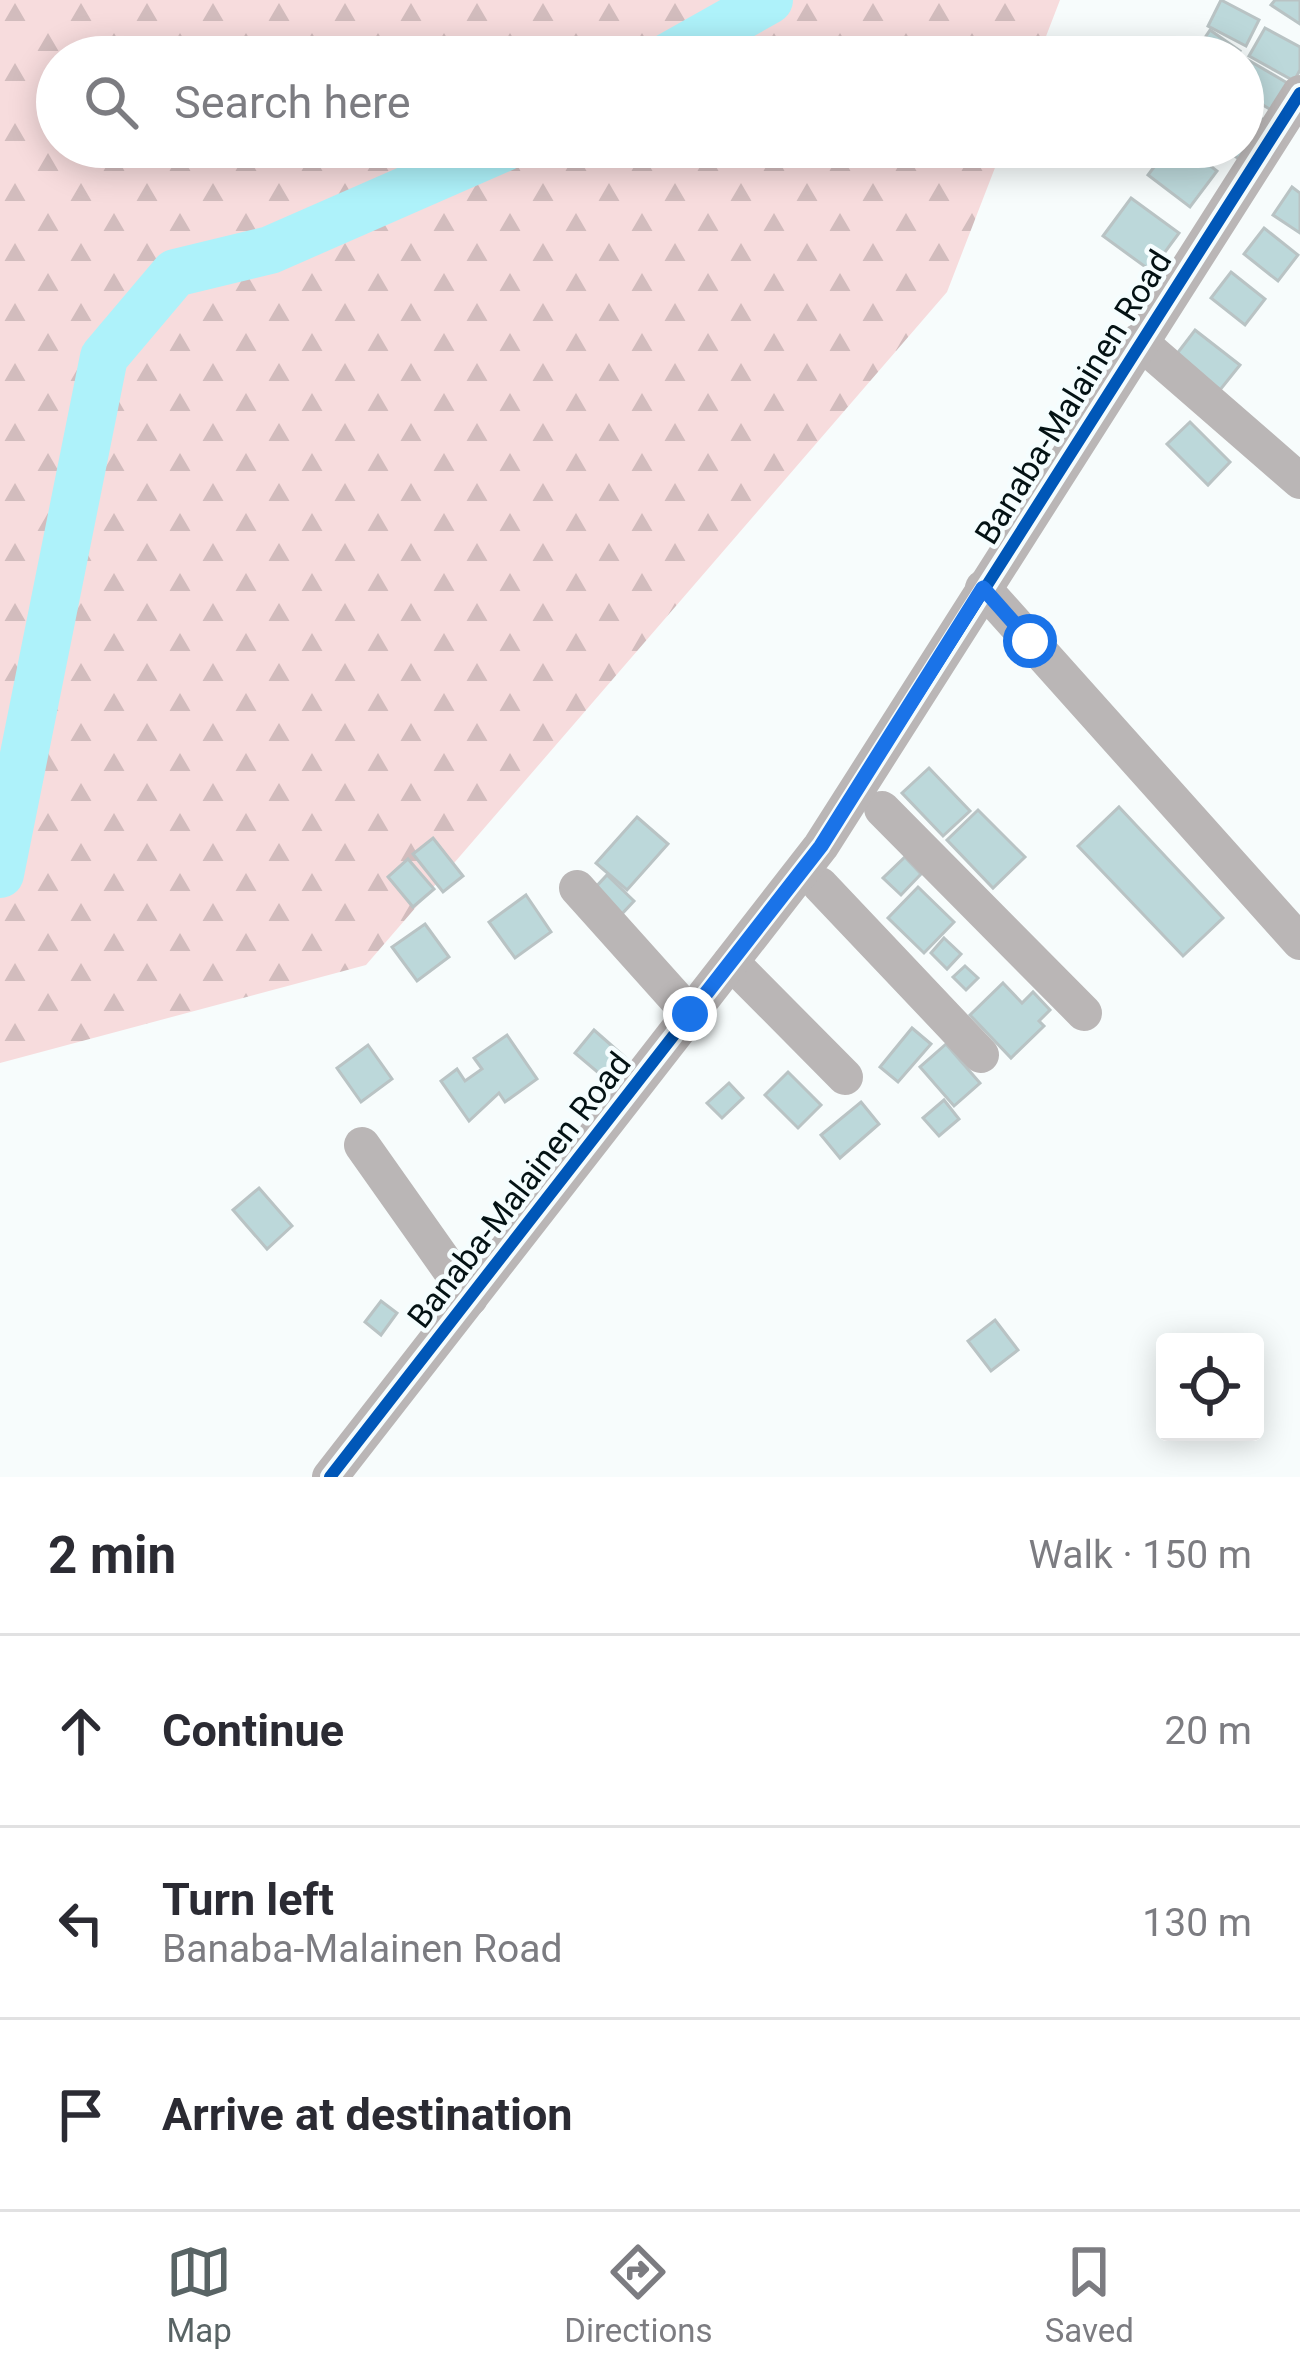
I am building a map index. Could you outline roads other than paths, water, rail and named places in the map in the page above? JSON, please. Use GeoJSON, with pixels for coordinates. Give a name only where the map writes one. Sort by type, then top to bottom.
{"type":"FeatureCollection","features":[{"type":"Feature","properties":{"kind":"street","name":"Banaba-Malainen Road"},"geometry":{"type":"LineString","coordinates":[[1264,148],[1300,93]]}},
{"type":"Feature","properties":{"kind":"street","name":"Banaba-Malainen Road"},"geometry":{"type":"LineString","coordinates":[[330,1477],[731,962],[812,877],[870,797],[983,588],[1251,168]]}},
{"type":"Feature","properties":{"kind":"street"},"geometry":{"type":"LineString","coordinates":[[1139,341],[1300,481]]}},
{"type":"Feature","properties":{"kind":"street"},"geometry":{"type":"LineString","coordinates":[[983,588],[1300,942]]}},
{"type":"Feature","properties":{"kind":"street"},"geometry":{"type":"LineString","coordinates":[[870,797],[1084,1013]]}},
{"type":"Feature","properties":{"kind":"street"},"geometry":{"type":"LineString","coordinates":[[812,877],[981,1055]]}},
{"type":"Feature","properties":{"kind":"street"},"geometry":{"type":"LineString","coordinates":[[577,888],[690,1014]]}},
{"type":"Feature","properties":{"kind":"street"},"geometry":{"type":"LineString","coordinates":[[731,962],[845,1077]]}},
{"type":"Feature","properties":{"kind":"street"},"geometry":{"type":"LineString","coordinates":[[362,1145],[470,1298]]}},
{"type":"Feature","properties":{"kind":"waterway"},"geometry":{"type":"LineString","coordinates":[[705,36],[769,0]]}},
{"type":"Feature","properties":{"kind":"waterway"},"geometry":{"type":"LineString","coordinates":[[0,874],[104,357],[175,273],[270,250],[457,168]]}}]}
